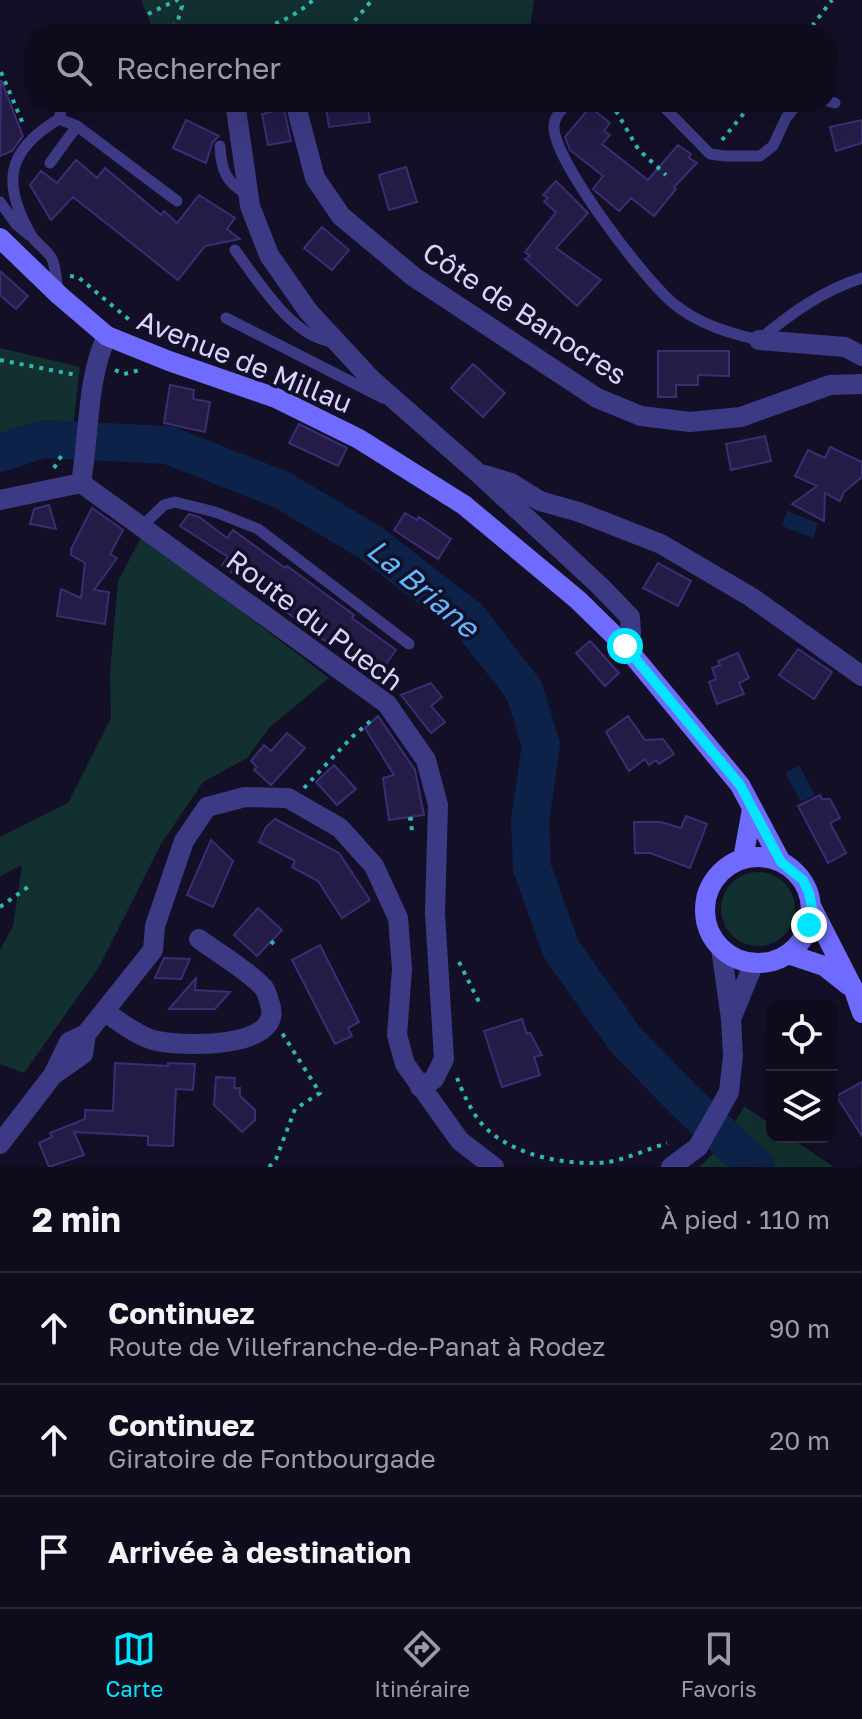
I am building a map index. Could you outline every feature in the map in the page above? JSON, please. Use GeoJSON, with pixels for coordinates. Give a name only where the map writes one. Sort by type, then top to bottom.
{"type":"FeatureCollection","features":[{"type":"Feature","properties":{"kind":"main road","name":"Avenue de Millau"},"geometry":{"type":"LineString","coordinates":[[0,238],[107,336],[276,398],[359,439],[464,505],[578,600],[625,646],[740,785],[781,862]]}},
{"type":"Feature","properties":{"kind":"main road"},"geometry":{"type":"LineString","coordinates":[[743,859],[752,809]]}},
{"type":"Feature","properties":{"kind":"main road"},"geometry":{"type":"LineString","coordinates":[[812,908],[809,925],[801,941],[788,954],[772,961],[754,963],[721,948],[710,932],[705,915],[707,896],[714,880],[727,867],[743,859],[769,858],[781,862],[803,880],[812,908],[854,990],[862,1013]]}},
{"type":"Feature","properties":{"kind":"main road"},"geometry":{"type":"LineString","coordinates":[[788,954],[824,966],[854,990]]}},
{"type":"Feature","properties":{"kind":"street"},"geometry":{"type":"LineString","coordinates":[[236,112],[248,195],[269,255],[308,311],[393,398],[477,472],[630,617],[631,633],[625,646]]}},
{"type":"Feature","properties":{"kind":"street","name":"Côte de Banocres"},"geometry":{"type":"LineString","coordinates":[[298,112],[315,178],[341,216],[414,277],[597,398],[641,416],[690,422],[741,417],[830,385],[862,384]]}},
{"type":"Feature","properties":{"kind":"street"},"geometry":{"type":"LineString","coordinates":[[0,500],[82,478],[89,385],[107,336]]}},
{"type":"Feature","properties":{"kind":"street"},"geometry":{"type":"LineString","coordinates":[[759,340],[845,347],[862,356]]}},
{"type":"Feature","properties":{"kind":"street"},"geometry":{"type":"LineString","coordinates":[[477,472],[511,483],[540,501],[579,512],[661,544],[751,597],[862,676]]}},
{"type":"Feature","properties":{"kind":"street","name":"Route du Puech"},"geometry":{"type":"LineString","coordinates":[[82,478],[141,527],[388,706],[426,760],[438,805],[435,913],[444,1059],[434,1079],[420,1087]]}},
{"type":"Feature","properties":{"kind":"street"},"geometry":{"type":"LineString","coordinates":[[0,1144],[53,1075],[83,1054],[86,1034],[153,950],[155,926],[184,841],[207,807],[245,797],[288,798],[340,828],[374,866],[398,918],[402,969],[397,1035],[405,1064],[460,1141],[494,1167]]}},
{"type":"Feature","properties":{"kind":"street"},"geometry":{"type":"LineString","coordinates":[[105,1012],[155,1041],[213,1044],[264,1030],[270,1022],[272,1011],[265,989],[199,939]]}},
{"type":"Feature","properties":{"kind":"street"},"geometry":{"type":"LineString","coordinates":[[673,1158],[698,1147],[729,1092],[733,1056],[731,1019],[721,948]]}},
{"type":"Feature","properties":{"kind":"street"},"geometry":{"type":"LineString","coordinates":[[731,1019],[754,963]]}},
{"type":"Feature","properties":{"kind":"lane"},"geometry":{"type":"LineString","coordinates":[[33,238],[15,202],[11,180],[17,158],[45,127],[59,119],[61,112]]}},
{"type":"Feature","properties":{"kind":"lane"},"geometry":{"type":"LineString","coordinates":[[561,112],[554,120],[553,130],[560,153],[634,259],[673,303],[706,325],[759,340],[789,315],[843,284],[862,278]]}},
{"type":"Feature","properties":{"kind":"lane"},"geometry":{"type":"LineString","coordinates":[[669,112],[710,154],[760,156],[773,146],[791,112]]}},
{"type":"Feature","properties":{"kind":"lane"},"geometry":{"type":"LineString","coordinates":[[59,119],[77,126],[177,201]]}},
{"type":"Feature","properties":{"kind":"lane"},"geometry":{"type":"LineString","coordinates":[[50,163],[77,126]]}},
{"type":"Feature","properties":{"kind":"lane"},"geometry":{"type":"LineString","coordinates":[[220,146],[221,166],[235,188],[248,195]]}},
{"type":"Feature","properties":{"kind":"lane"},"geometry":{"type":"LineString","coordinates":[[0,202],[16,224],[52,257],[59,295]]}},
{"type":"Feature","properties":{"kind":"lane"},"geometry":{"type":"LineString","coordinates":[[235,250],[287,315],[307,333],[323,341],[336,342]]}},
{"type":"Feature","properties":{"kind":"lane"},"geometry":{"type":"LineString","coordinates":[[226,318],[382,398],[393,398]]}},
{"type":"Feature","properties":{"kind":"lane"},"geometry":{"type":"LineString","coordinates":[[141,527],[164,505],[175,502],[215,512],[258,529],[409,644]]}},
{"type":"Feature","properties":{"kind":"path"},"geometry":{"type":"LineString","coordinates":[[148,14],[177,0],[182,6],[182,13],[175,24]]}},
{"type":"Feature","properties":{"kind":"path"},"geometry":{"type":"LineString","coordinates":[[277,24],[313,0]]}},
{"type":"Feature","properties":{"kind":"path"},"geometry":{"type":"LineString","coordinates":[[352,24],[372,0]]}},
{"type":"Feature","properties":{"kind":"path"},"geometry":{"type":"LineString","coordinates":[[814,24],[832,0]]}},
{"type":"Feature","properties":{"kind":"path"},"geometry":{"type":"LineString","coordinates":[[1,72],[24,126]]}},
{"type":"Feature","properties":{"kind":"path"},"geometry":{"type":"LineString","coordinates":[[617,112],[638,149],[666,175]]}},
{"type":"Feature","properties":{"kind":"path"},"geometry":{"type":"LineString","coordinates":[[710,154],[745,112]]}},
{"type":"Feature","properties":{"kind":"path"},"geometry":{"type":"LineString","coordinates":[[0,360],[89,385]]}},
{"type":"Feature","properties":{"kind":"path"},"geometry":{"type":"LineString","coordinates":[[111,367],[124,374],[134,374],[144,367]]}},
{"type":"Feature","properties":{"kind":"path"},"geometry":{"type":"LineString","coordinates":[[294,801],[352,737],[388,706]]}},
{"type":"Feature","properties":{"kind":"path"},"geometry":{"type":"LineString","coordinates":[[412,830],[410,819],[414,819]]}},
{"type":"Feature","properties":{"kind":"path"},"geometry":{"type":"LineString","coordinates":[[0,907],[28,887]]}},
{"type":"Feature","properties":{"kind":"path"},"geometry":{"type":"LineString","coordinates":[[271,944],[276,939]]}},
{"type":"Feature","properties":{"kind":"path"},"geometry":{"type":"LineString","coordinates":[[269,1167],[276,1159],[295,1109],[320,1093],[281,1031],[270,1022]]}},
{"type":"Feature","properties":{"kind":"path"},"geometry":{"type":"LineString","coordinates":[[455,1074],[488,1131],[520,1150],[567,1163],[611,1162],[669,1142],[673,1158]]}},
{"type":"Feature","properties":{"kind":"green space"},"geometry":{"type":"Polygon","coordinates":[[[141,0],[534,0],[531,24],[151,24],[141,0]]]}},
{"type":"Feature","properties":{"kind":"green space"},"geometry":{"type":"Polygon","coordinates":[[[0,348],[80,367],[73,427],[0,447],[0,348]]]}},
{"type":"Feature","properties":{"kind":"green space"},"geometry":{"type":"Polygon","coordinates":[[[142,536],[329,678],[270,727],[247,758],[203,782],[161,844],[99,967],[24,1073],[0,1064],[0,950],[13,926],[22,865],[0,876],[0,837],[68,803],[111,718],[110,672],[118,581],[142,536]]]}},
{"type":"Feature","properties":{"kind":"green space"},"geometry":{"type":"Polygon","coordinates":[[[751,872],[765,872],[779,878],[789,888],[795,909],[789,930],[779,940],[765,946],[751,946],[737,940],[727,930],[721,916],[721,902],[727,888],[737,878],[751,872]]]}},
{"type":"Feature","properties":{"kind":"green space"},"geometry":{"type":"Polygon","coordinates":[[[744,1106],[766,1121],[766,1143],[798,1143],[834,1167],[699,1167],[722,1145],[744,1106]]]}},
{"type":"Feature","properties":{"kind":"water"},"geometry":{"type":"Polygon","coordinates":[[[787,511],[818,523],[813,538],[782,526],[787,511]]]}},
{"type":"Feature","properties":{"kind":"water"},"geometry":{"type":"Polygon","coordinates":[[[799,765],[815,795],[801,802],[785,773],[799,765]]]}},
{"type":"Feature","properties":{"kind":"building"},"geometry":{"type":"Polygon","coordinates":[[[1,80],[23,136],[12,151],[0,156],[1,80]]]}},
{"type":"Feature","properties":{"kind":"building"},"geometry":{"type":"Polygon","coordinates":[[[285,112],[291,141],[268,145],[262,114],[285,112]]]}},
{"type":"Feature","properties":{"kind":"building"},"geometry":{"type":"Polygon","coordinates":[[[327,112],[368,112],[370,122],[329,127],[327,112]]]}},
{"type":"Feature","properties":{"kind":"building"},"geometry":{"type":"Polygon","coordinates":[[[586,112],[596,112],[610,123],[604,131],[610,135],[602,144],[648,180],[678,145],[691,154],[689,158],[697,163],[674,187],[676,189],[654,216],[631,198],[619,211],[593,189],[603,176],[570,150],[565,137],[586,112]]]}},
{"type":"Feature","properties":{"kind":"building"},"geometry":{"type":"Polygon","coordinates":[[[186,120],[219,136],[212,143],[206,163],[173,148],[186,120]]]}},
{"type":"Feature","properties":{"kind":"building"},"geometry":{"type":"Polygon","coordinates":[[[862,120],[862,143],[836,151],[830,127],[862,120]]]}},
{"type":"Feature","properties":{"kind":"building"},"geometry":{"type":"Polygon","coordinates":[[[76,160],[97,178],[105,168],[161,215],[164,211],[177,223],[199,195],[235,218],[227,229],[240,239],[205,246],[178,280],[73,197],[51,220],[30,185],[41,171],[57,183],[76,160]]]}},
{"type":"Feature","properties":{"kind":"building"},"geometry":{"type":"Polygon","coordinates":[[[406,167],[417,202],[389,210],[379,175],[406,167]]]}},
{"type":"Feature","properties":{"kind":"building"},"geometry":{"type":"Polygon","coordinates":[[[556,181],[588,213],[556,248],[601,280],[577,306],[525,259],[530,256],[525,252],[556,212],[544,202],[548,198],[543,195],[556,181]]]}},
{"type":"Feature","properties":{"kind":"building"},"geometry":{"type":"Polygon","coordinates":[[[322,227],[349,250],[332,270],[304,248],[322,227]]]}},
{"type":"Feature","properties":{"kind":"building"},"geometry":{"type":"Polygon","coordinates":[[[0,271],[28,296],[16,309],[0,295],[0,271]]]}},
{"type":"Feature","properties":{"kind":"building"},"geometry":{"type":"Polygon","coordinates":[[[658,351],[729,351],[729,376],[698,375],[698,385],[676,385],[676,397],[658,397],[658,351]]]}},
{"type":"Feature","properties":{"kind":"building"},"geometry":{"type":"Polygon","coordinates":[[[473,364],[505,393],[483,417],[451,388],[473,364]]]}},
{"type":"Feature","properties":{"kind":"building"},"geometry":{"type":"Polygon","coordinates":[[[170,385],[194,390],[193,399],[210,402],[205,432],[164,423],[170,385]]]}},
{"type":"Feature","properties":{"kind":"building"},"geometry":{"type":"Polygon","coordinates":[[[299,424],[347,448],[338,466],[289,443],[299,424]]]}},
{"type":"Feature","properties":{"kind":"building"},"geometry":{"type":"Polygon","coordinates":[[[765,436],[771,461],[731,470],[726,444],[765,436]]]}},
{"type":"Feature","properties":{"kind":"building"},"geometry":{"type":"Polygon","coordinates":[[[830,447],[862,462],[862,477],[844,492],[840,501],[825,493],[824,521],[792,504],[817,486],[795,476],[808,450],[825,458],[830,447]]]}},
{"type":"Feature","properties":{"kind":"building"},"geometry":{"type":"Polygon","coordinates":[[[49,505],[56,529],[30,524],[34,509],[49,505]]]}},
{"type":"Feature","properties":{"kind":"building"},"geometry":{"type":"Polygon","coordinates":[[[92,508],[123,530],[110,554],[117,558],[94,590],[109,592],[105,624],[57,616],[61,589],[81,598],[85,563],[71,555],[71,549],[92,508]]]}},
{"type":"Feature","properties":{"kind":"building"},"geometry":{"type":"Polygon","coordinates":[[[405,513],[417,520],[419,517],[451,539],[438,559],[394,530],[405,513]]]}},
{"type":"Feature","properties":{"kind":"building"},"geometry":{"type":"Polygon","coordinates":[[[189,514],[199,517],[227,538],[233,530],[354,615],[352,618],[396,650],[376,678],[360,666],[366,659],[338,638],[332,646],[265,596],[271,588],[244,569],[238,577],[222,565],[228,557],[180,526],[189,514]]]}},
{"type":"Feature","properties":{"kind":"building"},"geometry":{"type":"Polygon","coordinates":[[[658,563],[691,581],[678,606],[643,588],[658,563]]]}},
{"type":"Feature","properties":{"kind":"building"},"geometry":{"type":"Polygon","coordinates":[[[590,641],[619,673],[605,686],[576,653],[590,641]]]}},
{"type":"Feature","properties":{"kind":"building"},"geometry":{"type":"Polygon","coordinates":[[[798,649],[832,672],[814,699],[779,675],[798,649]]]}},
{"type":"Feature","properties":{"kind":"building"},"geometry":{"type":"Polygon","coordinates":[[[738,653],[749,678],[739,683],[744,694],[717,704],[709,682],[716,679],[712,668],[720,665],[718,661],[738,653]]]}},
{"type":"Feature","properties":{"kind":"building"},"geometry":{"type":"Polygon","coordinates":[[[431,683],[442,697],[431,706],[445,722],[431,733],[401,695],[431,683]]]}},
{"type":"Feature","properties":{"kind":"building"},"geometry":{"type":"Polygon","coordinates":[[[378,716],[415,770],[424,815],[389,820],[383,778],[394,775],[365,728],[378,716]]]}},
{"type":"Feature","properties":{"kind":"building"},"geometry":{"type":"Polygon","coordinates":[[[628,716],[645,740],[663,739],[674,754],[659,764],[656,760],[649,765],[645,759],[629,771],[606,732],[628,716]]]}},
{"type":"Feature","properties":{"kind":"building"},"geometry":{"type":"Polygon","coordinates":[[[287,733],[305,748],[271,785],[254,770],[257,767],[251,761],[264,745],[271,751],[287,733]]]}},
{"type":"Feature","properties":{"kind":"building"},"geometry":{"type":"Polygon","coordinates":[[[334,765],[356,789],[337,805],[316,782],[334,765]]]}},
{"type":"Feature","properties":{"kind":"building"},"geometry":{"type":"Polygon","coordinates":[[[820,795],[822,799],[830,799],[840,818],[830,823],[846,853],[828,863],[798,806],[820,795]]]}},
{"type":"Feature","properties":{"kind":"building"},"geometry":{"type":"Polygon","coordinates":[[[686,816],[707,824],[690,868],[650,853],[635,853],[634,822],[661,822],[681,828],[686,816]]]}},
{"type":"Feature","properties":{"kind":"building"},"geometry":{"type":"Polygon","coordinates":[[[275,819],[339,853],[370,900],[342,918],[318,881],[292,867],[295,861],[259,842],[266,827],[275,819]]]}},
{"type":"Feature","properties":{"kind":"building"},"geometry":{"type":"Polygon","coordinates":[[[211,840],[233,861],[213,907],[187,895],[211,840]]]}},
{"type":"Feature","properties":{"kind":"building"},"geometry":{"type":"Polygon","coordinates":[[[258,908],[282,930],[257,956],[234,935],[258,908]]]}},
{"type":"Feature","properties":{"kind":"building"},"geometry":{"type":"Polygon","coordinates":[[[320,945],[359,1022],[348,1028],[352,1036],[335,1044],[292,960],[320,945]]]}},
{"type":"Feature","properties":{"kind":"building"},"geometry":{"type":"Polygon","coordinates":[[[164,958],[190,959],[181,979],[155,978],[164,958]]]}},
{"type":"Feature","properties":{"kind":"building"},"geometry":{"type":"Polygon","coordinates":[[[196,978],[195,990],[230,992],[215,1009],[169,1009],[196,978]]]}},
{"type":"Feature","properties":{"kind":"building"},"geometry":{"type":"Polygon","coordinates":[[[522,1019],[527,1034],[530,1033],[542,1055],[534,1057],[540,1075],[502,1087],[484,1031],[522,1019]]]}},
{"type":"Feature","properties":{"kind":"building"},"geometry":{"type":"Polygon","coordinates":[[[115,1063],[195,1064],[193,1090],[176,1089],[173,1146],[148,1145],[148,1136],[74,1132],[84,1155],[49,1167],[39,1143],[52,1137],[50,1133],[85,1119],[85,1110],[113,1111],[115,1063]]]}},
{"type":"Feature","properties":{"kind":"building"},"geometry":{"type":"Polygon","coordinates":[[[216,1077],[235,1078],[234,1088],[240,1088],[240,1096],[255,1110],[255,1120],[242,1132],[214,1105],[216,1077]]]}},
{"type":"Feature","properties":{"kind":"building"},"geometry":{"type":"Polygon","coordinates":[[[862,1082],[862,1136],[838,1099],[838,1095],[862,1082]]]}},
{"type":"Feature","properties":{"kind":"waterway","name":"La Briane"},"geometry":{"type":"LineString","coordinates":[[0,453],[43,439],[168,445],[282,490],[371,543],[468,618],[524,690],[541,745],[530,821],[532,868],[561,949],[625,1039],[756,1167]]}},
{"type":"Feature","properties":{"kind":"route"},"geometry":{"type":"LineString","coordinates":[[625,646],[740,785],[781,862],[803,880],[812,908],[809,925]]}}]}
